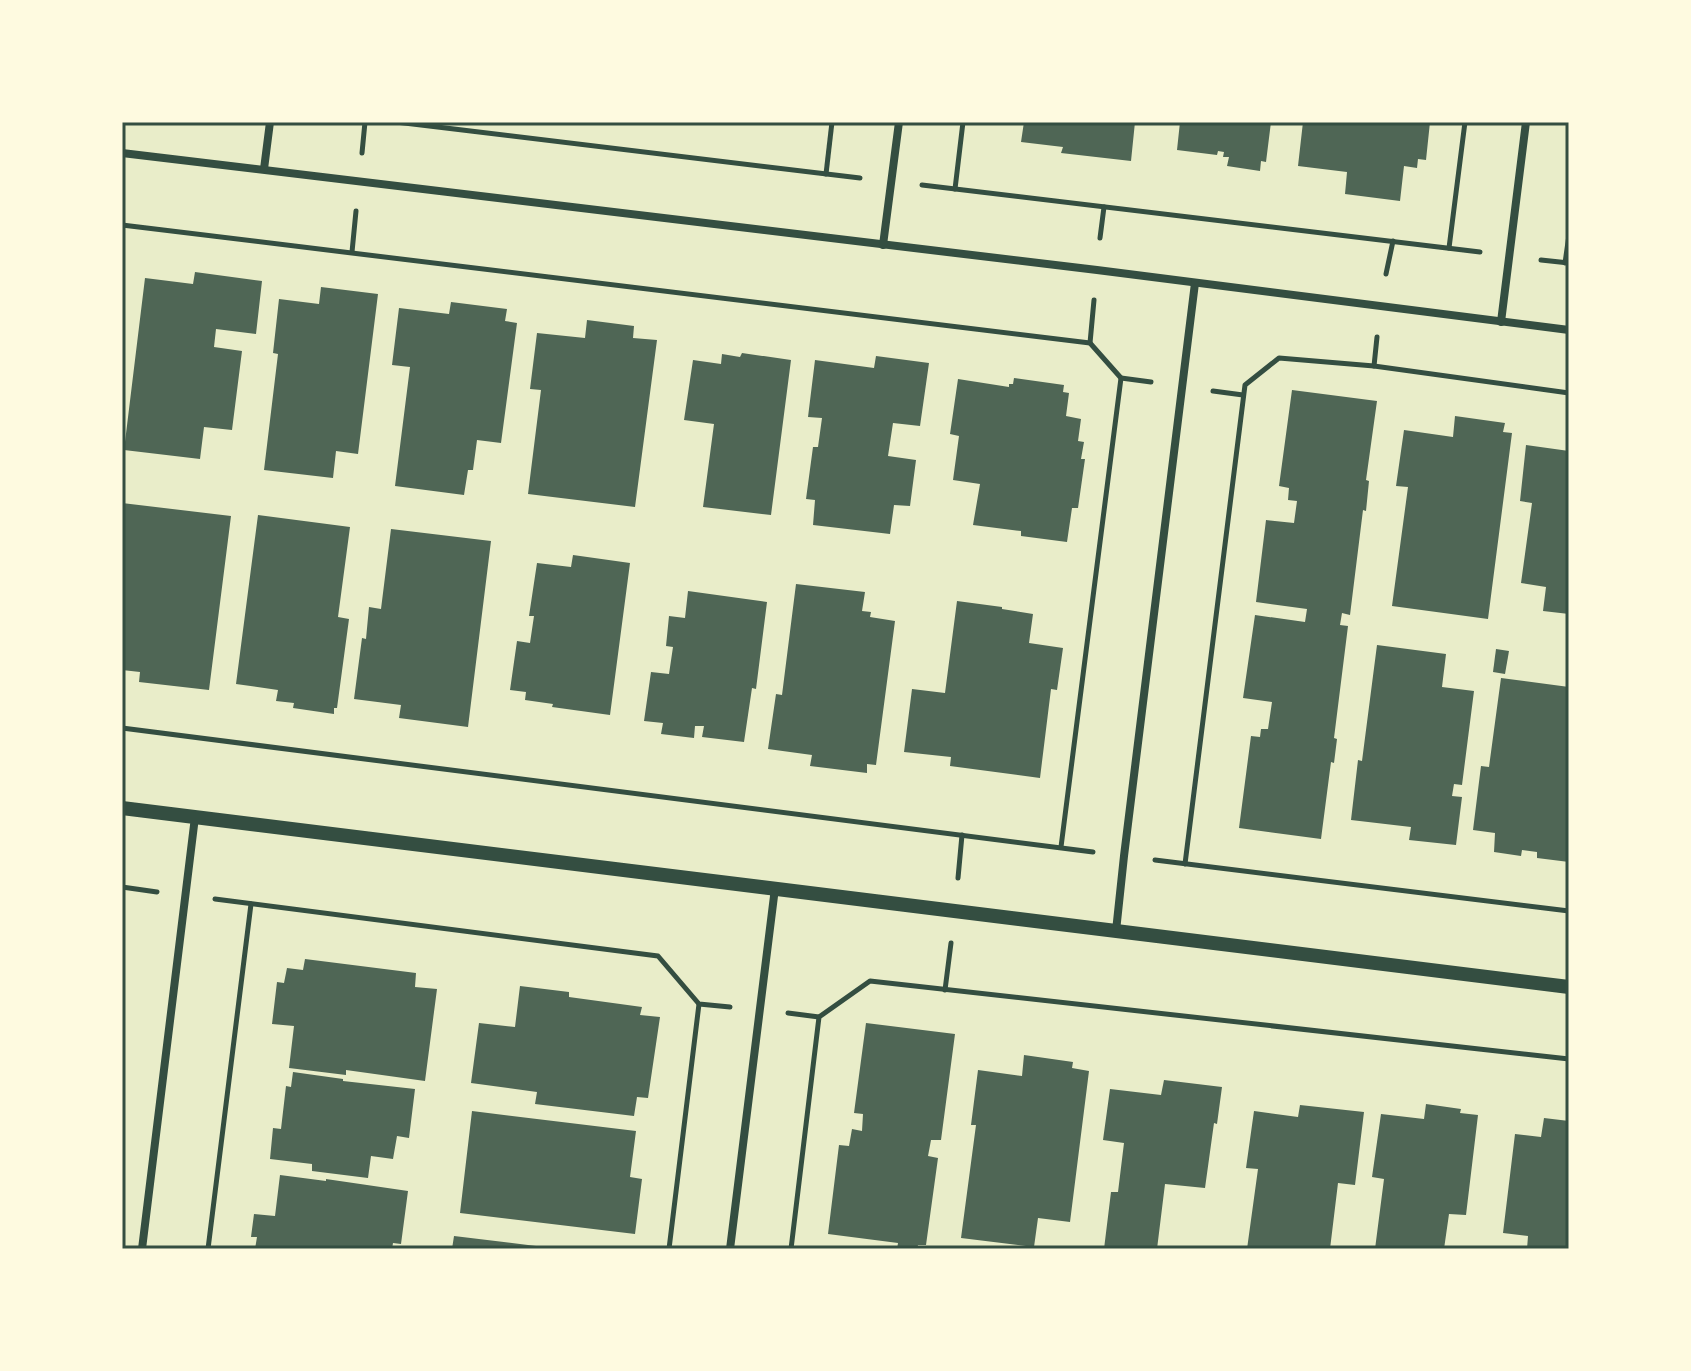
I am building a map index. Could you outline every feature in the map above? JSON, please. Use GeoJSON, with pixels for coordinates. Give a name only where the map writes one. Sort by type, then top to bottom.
{"type":"FeatureCollection","features":[{"type":"Feature","properties":{"kind":"street"},"geometry":{"type":"LineString","coordinates":[[264,169],[270,122]]}},
{"type":"Feature","properties":{"kind":"street"},"geometry":{"type":"LineString","coordinates":[[883,245],[899,122]]}},
{"type":"Feature","properties":{"kind":"street"},"geometry":{"type":"LineString","coordinates":[[1501,322],[1526,122]]}},
{"type":"Feature","properties":{"kind":"street"},"geometry":{"type":"LineString","coordinates":[[122,153],[1569,330]]}},
{"type":"Feature","properties":{"kind":"street"},"geometry":{"type":"LineString","coordinates":[[1116,931],[1195,283]]}},
{"type":"Feature","properties":{"kind":"street"},"geometry":{"type":"LineString","coordinates":[[122,808],[1569,987]]}},
{"type":"Feature","properties":{"kind":"street"},"geometry":{"type":"LineString","coordinates":[[142,1249],[195,817]]}},
{"type":"Feature","properties":{"kind":"street"},"geometry":{"type":"LineString","coordinates":[[730,1249],[775,888]]}},
{"type":"Feature","properties":{"kind":"path"},"geometry":{"type":"LineString","coordinates":[[396,122],[1567,263],[1569,235]]}},
{"type":"Feature","properties":{"kind":"path"},"geometry":{"type":"LineString","coordinates":[[826,174],[832,122]]}},
{"type":"Feature","properties":{"kind":"path"},"geometry":{"type":"LineString","coordinates":[[955,189],[963,122]]}},
{"type":"Feature","properties":{"kind":"path"},"geometry":{"type":"LineString","coordinates":[[1449,248],[1465,122]]}},
{"type":"Feature","properties":{"kind":"path"},"geometry":{"type":"LineString","coordinates":[[122,225],[1090,343],[1121,378],[1151,382]]}},
{"type":"Feature","properties":{"kind":"path"},"geometry":{"type":"LineString","coordinates":[[1386,274],[1393,241]]}},
{"type":"Feature","properties":{"kind":"path"},"geometry":{"type":"LineString","coordinates":[[1374,366],[1378,336]]}},
{"type":"Feature","properties":{"kind":"path"},"geometry":{"type":"LineString","coordinates":[[1569,393],[1374,366],[1279,358],[1245,385],[1185,864],[1569,911]]}},
{"type":"Feature","properties":{"kind":"path"},"geometry":{"type":"LineString","coordinates":[[122,728],[1061,847],[1121,378]]}},
{"type":"Feature","properties":{"kind":"path"},"geometry":{"type":"LineString","coordinates":[[1206,390],[1243,395]]}},
{"type":"Feature","properties":{"kind":"path"},"geometry":{"type":"LineString","coordinates":[[122,887],[658,956],[699,1004],[669,1249]]}},
{"type":"Feature","properties":{"kind":"path"},"geometry":{"type":"LineString","coordinates":[[208,1249],[251,904]]}},
{"type":"Feature","properties":{"kind":"path"},"geometry":{"type":"LineString","coordinates":[[791,1249],[819,1017],[870,981],[1569,1059]]}},
{"type":"Feature","properties":{"kind":"building"},"geometry":{"type":"Polygon","coordinates":[[[1024,122],[1135,122],[1131,161],[1061,153],[1063,147],[1021,142],[1024,122]]]}},
{"type":"Feature","properties":{"kind":"building"},"geometry":{"type":"Polygon","coordinates":[[[1180,122],[1271,122],[1266,162],[1261,161],[1260,171],[1227,166],[1229,157],[1223,157],[1224,152],[1218,151],[1217,155],[1177,150],[1180,122]]]}},
{"type":"Feature","properties":{"kind":"building"},"geometry":{"type":"Polygon","coordinates":[[[1303,122],[1430,122],[1426,160],[1418,159],[1417,168],[1404,166],[1400,201],[1345,194],[1347,172],[1298,166],[1303,122]]]}},
{"type":"Feature","properties":{"kind":"building"},"geometry":{"type":"Polygon","coordinates":[[[195,272],[262,281],[256,334],[216,329],[214,347],[242,351],[232,430],[204,427],[200,459],[124,450],[145,278],[193,284],[195,272]]]}},
{"type":"Feature","properties":{"kind":"building"},"geometry":{"type":"Polygon","coordinates":[[[321,287],[378,294],[358,454],[336,451],[333,478],[264,470],[278,354],[273,353],[279,299],[319,304],[321,287]]]}},
{"type":"Feature","properties":{"kind":"building"},"geometry":{"type":"Polygon","coordinates":[[[451,302],[507,309],[505,321],[517,323],[501,443],[477,440],[473,470],[468,470],[464,495],[395,486],[410,367],[392,365],[399,308],[449,314],[451,302]]]}},
{"type":"Feature","properties":{"kind":"building"},"geometry":{"type":"Polygon","coordinates":[[[587,320],[634,326],[633,338],[657,340],[635,507],[528,494],[541,390],[530,389],[537,333],[585,338],[587,320]]]}},
{"type":"Feature","properties":{"kind":"building"},"geometry":{"type":"Polygon","coordinates":[[[742,353],[791,360],[771,515],[703,507],[714,424],[684,420],[693,360],[721,364],[722,354],[740,357],[742,353]]]}},
{"type":"Feature","properties":{"kind":"building"},"geometry":{"type":"Polygon","coordinates":[[[876,356],[929,363],[920,426],[893,423],[888,456],[916,460],[910,506],[894,505],[890,534],[813,525],[815,500],[806,499],[813,447],[818,447],[822,418],[808,417],[815,360],[874,368],[876,356]]]}},
{"type":"Feature","properties":{"kind":"building"},"geometry":{"type":"Polygon","coordinates":[[[1014,378],[1064,385],[1063,392],[1069,393],[1066,416],[1081,419],[1078,441],[1084,442],[1081,459],[1085,459],[1078,508],[1072,508],[1067,542],[1021,536],[1021,531],[973,525],[980,484],[953,480],[959,436],[950,434],[958,379],[1009,387],[1014,378]]]}},
{"type":"Feature","properties":{"kind":"building"},"geometry":{"type":"Polygon","coordinates":[[[1292,390],[1377,401],[1366,480],[1369,481],[1366,511],[1363,510],[1350,615],[1342,613],[1340,625],[1348,626],[1334,738],[1337,739],[1334,763],[1331,762],[1321,839],[1239,828],[1251,736],[1260,737],[1261,729],[1268,729],[1272,702],[1243,698],[1255,615],[1305,622],[1307,609],[1256,602],[1266,520],[1294,523],[1297,501],[1288,500],[1289,488],[1279,486],[1292,390]]]}},
{"type":"Feature","properties":{"kind":"building"},"geometry":{"type":"Polygon","coordinates":[[[1455,416],[1505,423],[1503,432],[1512,433],[1488,619],[1392,606],[1408,487],[1396,486],[1404,430],[1453,437],[1455,416]]]}},
{"type":"Feature","properties":{"kind":"building"},"geometry":{"type":"Polygon","coordinates":[[[1526,445],[1569,451],[1569,614],[1543,611],[1546,587],[1521,583],[1532,503],[1520,501],[1526,445]]]}},
{"type":"Feature","properties":{"kind":"building"},"geometry":{"type":"Polygon","coordinates":[[[122,503],[231,516],[209,690],[139,682],[140,672],[122,670],[122,503]]]}},
{"type":"Feature","properties":{"kind":"building"},"geometry":{"type":"Polygon","coordinates":[[[258,515],[350,527],[338,617],[349,619],[334,714],[293,708],[294,703],[276,701],[278,690],[236,684],[258,515]]]}},
{"type":"Feature","properties":{"kind":"building"},"geometry":{"type":"Polygon","coordinates":[[[391,529],[491,541],[468,727],[399,718],[401,705],[354,699],[369,607],[381,609],[391,529]]]}},
{"type":"Feature","properties":{"kind":"building"},"geometry":{"type":"Polygon","coordinates":[[[573,555],[630,563],[610,715],[552,707],[553,704],[525,700],[526,692],[510,690],[517,641],[530,643],[534,616],[529,616],[537,563],[571,567],[573,555]]]}},
{"type":"Feature","properties":{"kind":"building"},"geometry":{"type":"Polygon","coordinates":[[[796,584],[865,592],[862,611],[871,612],[870,617],[895,621],[876,765],[867,764],[867,773],[810,766],[812,755],[768,749],[776,694],[782,695],[796,584]]]}},
{"type":"Feature","properties":{"kind":"building"},"geometry":{"type":"Polygon","coordinates":[[[688,591],[767,602],[756,689],[752,688],[744,742],[702,737],[704,726],[695,726],[694,738],[661,734],[663,723],[644,721],[651,672],[669,674],[673,647],[666,646],[669,616],[685,618],[688,591]]]}},
{"type":"Feature","properties":{"kind":"building"},"geometry":{"type":"Polygon","coordinates":[[[957,601],[1033,614],[1029,643],[1063,648],[1057,690],[1051,689],[1040,778],[950,766],[951,757],[904,752],[912,689],[945,693],[957,601]]]}},
{"type":"Feature","properties":{"kind":"building"},"geometry":{"type":"Polygon","coordinates":[[[1377,645],[1446,654],[1442,687],[1474,691],[1462,785],[1454,784],[1452,796],[1462,797],[1456,845],[1409,840],[1411,827],[1351,820],[1377,645]]]}},
{"type":"Feature","properties":{"kind":"building"},"geometry":{"type":"Polygon","coordinates":[[[1496,649],[1509,651],[1505,674],[1493,672],[1496,649]]]}},
{"type":"Feature","properties":{"kind":"building"},"geometry":{"type":"Polygon","coordinates":[[[1501,678],[1569,687],[1569,862],[1537,858],[1537,852],[1522,850],[1521,856],[1494,852],[1495,833],[1473,830],[1481,766],[1489,767],[1501,678]]]}},
{"type":"Feature","properties":{"kind":"building"},"geometry":{"type":"Polygon","coordinates":[[[305,959],[416,973],[415,987],[437,989],[425,1081],[346,1070],[346,1075],[289,1068],[294,1026],[272,1024],[277,982],[284,983],[287,968],[303,970],[305,959]]]}},
{"type":"Feature","properties":{"kind":"building"},"geometry":{"type":"Polygon","coordinates":[[[520,986],[569,992],[569,997],[642,1007],[640,1015],[660,1017],[648,1098],[637,1097],[634,1116],[535,1104],[537,1092],[471,1083],[479,1023],[515,1027],[520,986]]]}},
{"type":"Feature","properties":{"kind":"building"},"geometry":{"type":"Polygon","coordinates":[[[866,1023],[955,1034],[941,1140],[931,1140],[928,1156],[938,1158],[926,1245],[918,1245],[917,1249],[897,1249],[898,1243],[828,1234],[839,1145],[849,1146],[852,1129],[862,1131],[863,1114],[854,1113],[866,1023]]]}},
{"type":"Feature","properties":{"kind":"building"},"geometry":{"type":"Polygon","coordinates":[[[1024,1055],[1073,1062],[1072,1068],[1089,1071],[1070,1222],[1038,1218],[1034,1247],[961,1238],[976,1125],[971,1125],[978,1070],[1022,1076],[1024,1055]]]}},
{"type":"Feature","properties":{"kind":"building"},"geometry":{"type":"Polygon","coordinates":[[[293,1072],[415,1089],[409,1138],[397,1136],[393,1159],[371,1156],[368,1178],[312,1171],[312,1164],[270,1159],[273,1128],[281,1129],[286,1086],[291,1087],[293,1072]]]}},
{"type":"Feature","properties":{"kind":"building"},"geometry":{"type":"Polygon","coordinates":[[[1164,1080],[1222,1087],[1205,1188],[1165,1184],[1157,1249],[1104,1249],[1111,1192],[1118,1192],[1124,1143],[1103,1140],[1110,1089],[1161,1095],[1164,1080]]]}},
{"type":"Feature","properties":{"kind":"building"},"geometry":{"type":"Polygon","coordinates":[[[1426,1104],[1478,1115],[1466,1215],[1449,1214],[1444,1249],[1375,1249],[1384,1179],[1372,1177],[1381,1114],[1424,1119],[1426,1104]]]}},
{"type":"Feature","properties":{"kind":"building"},"geometry":{"type":"Polygon","coordinates":[[[1300,1105],[1364,1112],[1355,1185],[1338,1183],[1330,1249],[1247,1249],[1258,1169],[1246,1168],[1254,1111],[1298,1117],[1300,1105]]]}},
{"type":"Feature","properties":{"kind":"building"},"geometry":{"type":"Polygon","coordinates":[[[472,1111],[636,1131],[630,1177],[642,1179],[635,1234],[460,1213],[472,1111]]]}},
{"type":"Feature","properties":{"kind":"building"},"geometry":{"type":"Polygon","coordinates":[[[1544,1118],[1569,1121],[1569,1249],[1527,1249],[1528,1236],[1503,1233],[1515,1134],[1541,1137],[1544,1118]]]}},
{"type":"Feature","properties":{"kind":"building"},"geometry":{"type":"Polygon","coordinates":[[[280,1175],[408,1191],[401,1244],[393,1243],[392,1249],[255,1249],[257,1237],[251,1237],[254,1214],[275,1216],[280,1175]]]}},
{"type":"Feature","properties":{"kind":"building"},"geometry":{"type":"Polygon","coordinates":[[[454,1236],[544,1247],[544,1249],[452,1249],[454,1236]]]}}]}
